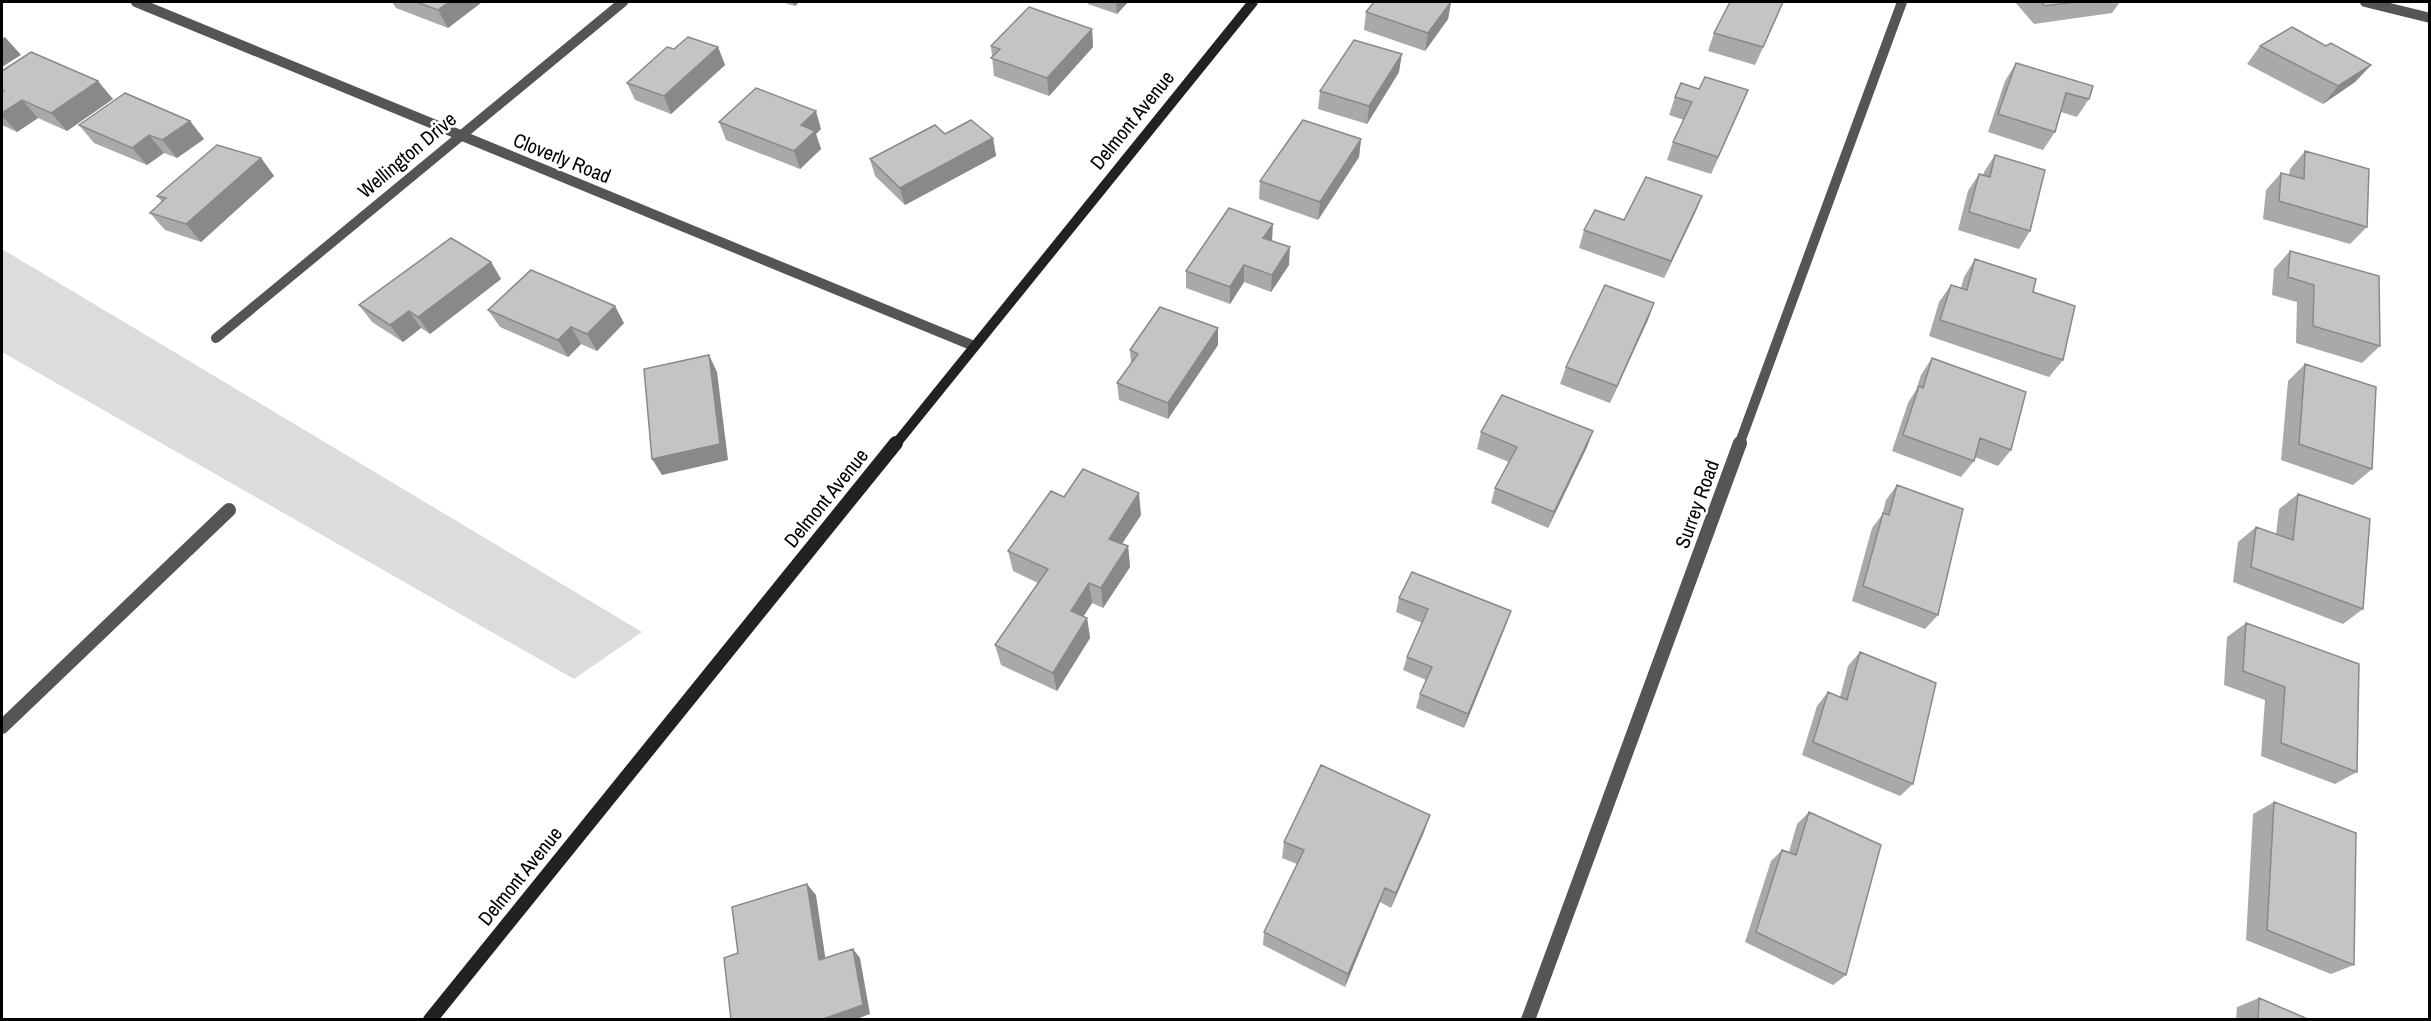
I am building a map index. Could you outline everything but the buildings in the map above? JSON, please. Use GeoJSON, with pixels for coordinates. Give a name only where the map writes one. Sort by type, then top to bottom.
{"type":"FeatureCollection","features":[{"type":"Feature","properties":{"kind":"street","name":"Cloverly Road"},"geometry":{"type":"LineString","coordinates":[[136,2],[974,346]]}},
{"type":"Feature","properties":{"kind":"street","name":"Wellington Drive"},"geometry":{"type":"LineString","coordinates":[[216,338],[458,135],[623,2]]}},
{"type":"Feature","properties":{"kind":"street","name":"Delmont Avenue"},"geometry":{"type":"LineString","coordinates":[[429,1020],[1253,2]]}},
{"type":"Feature","properties":{"kind":"street","name":"Surrey Road"},"geometry":{"type":"LineString","coordinates":[[1528,1020],[1902,2]]}},
{"type":"Feature","properties":{"kind":"street"},"geometry":{"type":"LineString","coordinates":[[2365,2],[2430,18]]}},
{"type":"Feature","properties":{"kind":"street"},"geometry":{"type":"LineString","coordinates":[[2,728],[229,510]]}},
{"type":"Feature","properties":{"kind":"shaded area"},"geometry":{"type":"Polygon","coordinates":[[[2,249],[642,632],[574,679],[2,352],[2,249]]]}}]}
